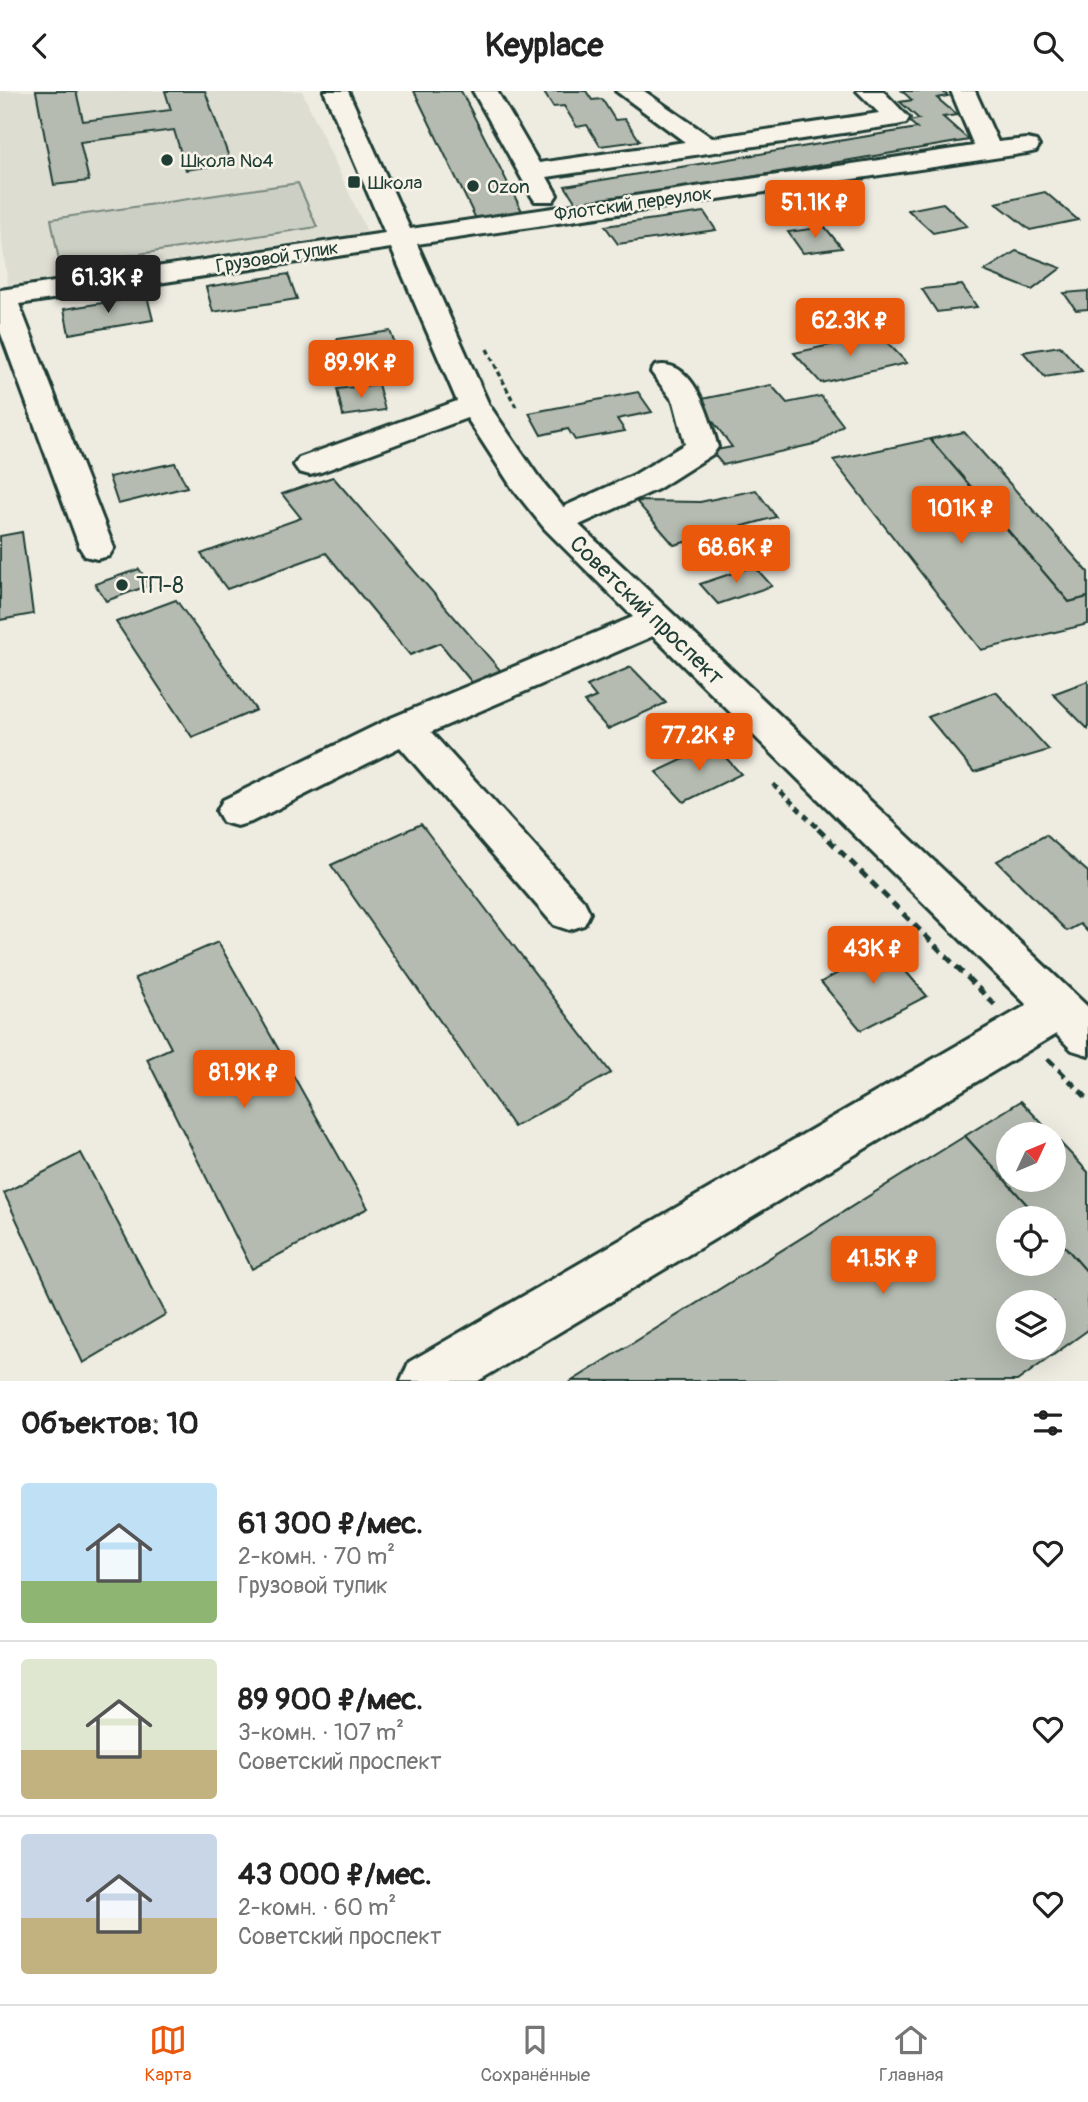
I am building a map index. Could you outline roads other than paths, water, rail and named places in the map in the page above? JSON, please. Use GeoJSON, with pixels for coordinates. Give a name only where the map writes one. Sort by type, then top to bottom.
{"type":"FeatureCollection","features":[{"type":"Feature","properties":{"kind":"street","name":"Советский проспект"},"geometry":{"type":"LineString","coordinates":[[336,91],[474,405],[525,482],[556,522],[1074,1022]]}},
{"type":"Feature","properties":{"kind":"street"},"geometry":{"type":"LineString","coordinates":[[485,91],[555,215]]}},
{"type":"Feature","properties":{"kind":"street"},"geometry":{"type":"LineString","coordinates":[[628,91],[706,146]]}},
{"type":"Feature","properties":{"kind":"street"},"geometry":{"type":"LineString","coordinates":[[531,172],[897,118],[869,91]]}},
{"type":"Feature","properties":{"kind":"street"},"geometry":{"type":"LineString","coordinates":[[963,91],[989,151]]}},
{"type":"Feature","properties":{"kind":"street","name":"Флотский переулок"},"geometry":{"type":"LineString","coordinates":[[402,237],[1027,146]]}},
{"type":"Feature","properties":{"kind":"street","name":"Грузовой тупик"},"geometry":{"type":"LineString","coordinates":[[97,548],[2,298],[402,237]]}},
{"type":"Feature","properties":{"kind":"street"},"geometry":{"type":"LineString","coordinates":[[556,522],[646,482],[702,447],[689,401],[666,372]]}},
{"type":"Feature","properties":{"kind":"street"},"geometry":{"type":"LineString","coordinates":[[310,465],[474,405]]}},
{"type":"Feature","properties":{"kind":"street"},"geometry":{"type":"LineString","coordinates":[[237,811],[405,728],[658,620]]}},
{"type":"Feature","properties":{"kind":"street"},"geometry":{"type":"LineString","coordinates":[[405,728],[569,913]]}},
{"type":"Feature","properties":{"kind":"street"},"geometry":{"type":"LineString","coordinates":[[428,1381],[1074,1022]]}},
{"type":"Feature","properties":{"kind":"place","name":"Школа №4"},"geometry":{"type":"Point","coordinates":[167,160]}},
{"type":"Feature","properties":{"kind":"place","name":"Школа"},"geometry":{"type":"Point","coordinates":[354,182]}},
{"type":"Feature","properties":{"kind":"place","name":"Ozon"},"geometry":{"type":"Point","coordinates":[473,186]}},
{"type":"Feature","properties":{"kind":"place","name":"ТП-8"},"geometry":{"type":"Point","coordinates":[122,585]}}]}
